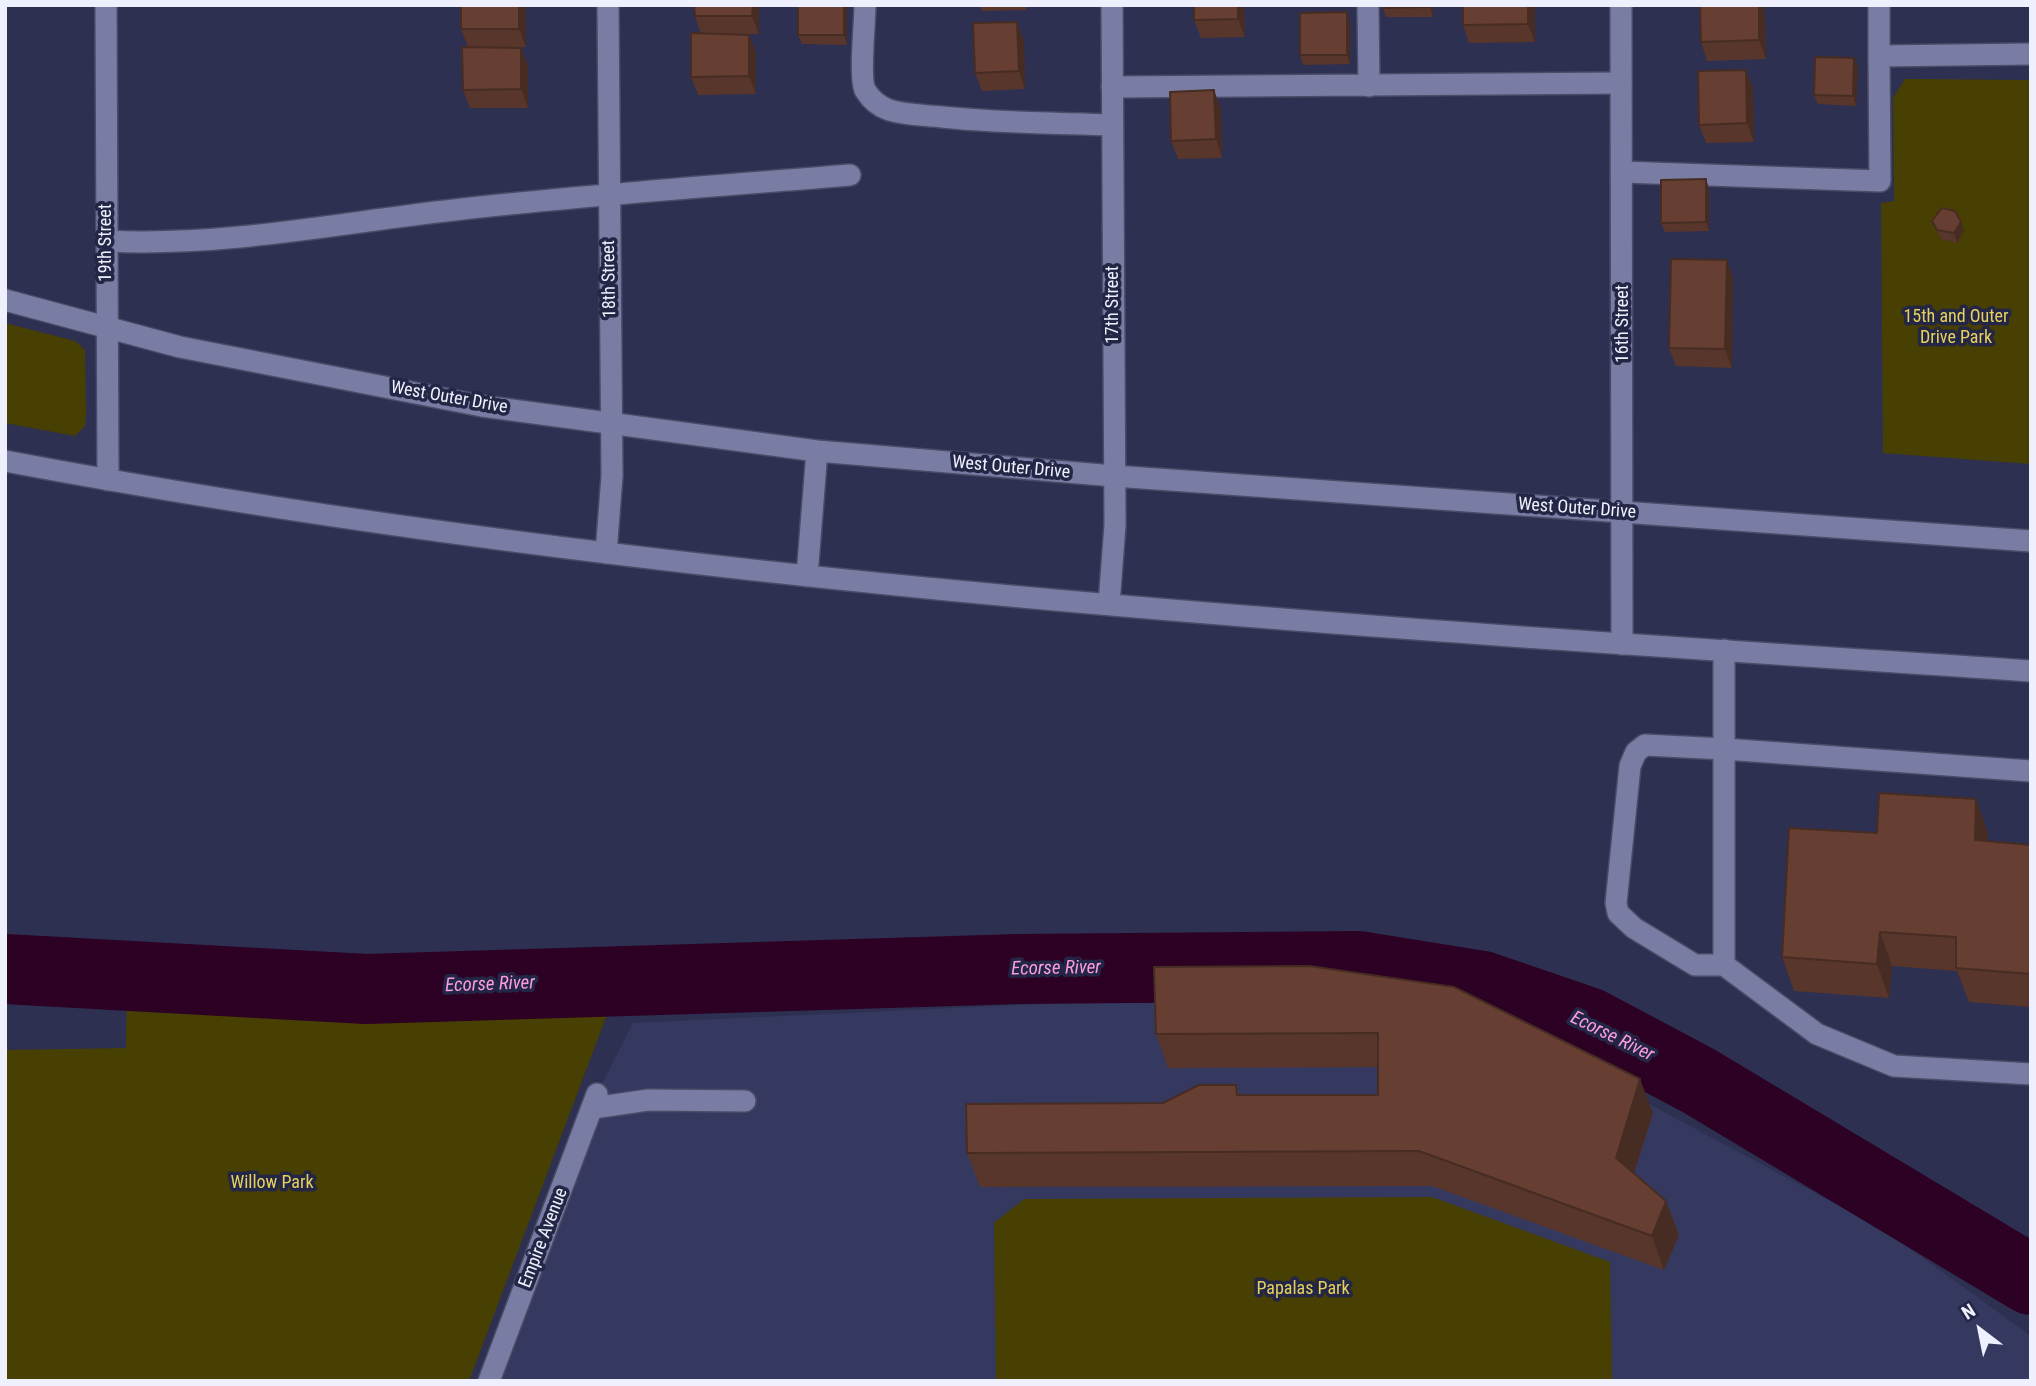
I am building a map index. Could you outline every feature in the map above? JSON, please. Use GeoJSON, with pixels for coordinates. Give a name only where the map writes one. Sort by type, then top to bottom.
{"type":"FeatureCollection","features":[{"type":"Feature","properties":{"kind":"main road","name":"19th Street"},"geometry":{"type":"LineString","coordinates":[[106,5],[107,480]]}},
{"type":"Feature","properties":{"kind":"main road","name":"18th Street"},"geometry":{"type":"LineString","coordinates":[[606,553],[612,476],[608,5]]}},
{"type":"Feature","properties":{"kind":"main road"},"geometry":{"type":"LineString","coordinates":[[865,5],[862,64],[864,87],[873,102],[888,110],[972,120],[1112,125]]}},
{"type":"Feature","properties":{"kind":"main road","name":"17th Street"},"geometry":{"type":"LineString","coordinates":[[1109,604],[1115,525],[1112,5]]}},
{"type":"Feature","properties":{"kind":"main road"},"geometry":{"type":"LineString","coordinates":[[1368,5],[1369,86]]}},
{"type":"Feature","properties":{"kind":"main road","name":"16th Street"},"geometry":{"type":"LineString","coordinates":[[1621,5],[1622,644]]}},
{"type":"Feature","properties":{"kind":"main road"},"geometry":{"type":"LineString","coordinates":[[1622,172],[1880,181],[1879,5]]}},
{"type":"Feature","properties":{"kind":"main road"},"geometry":{"type":"LineString","coordinates":[[1879,56],[2031,54]]}},
{"type":"Feature","properties":{"kind":"main road"},"geometry":{"type":"LineString","coordinates":[[1112,87],[1621,83]]}},
{"type":"Feature","properties":{"kind":"main road"},"geometry":{"type":"LineString","coordinates":[[107,241],[150,243],[215,240],[455,209],[850,175]]}},
{"type":"Feature","properties":{"kind":"main road","name":"West Outer Drive"},"geometry":{"type":"LineString","coordinates":[[5,300],[180,347],[468,403],[817,451],[1114,477],[2031,541]]}},
{"type":"Feature","properties":{"kind":"main road"},"geometry":{"type":"LineString","coordinates":[[807,576],[817,451]]}},
{"type":"Feature","properties":{"kind":"main road"},"geometry":{"type":"LineString","coordinates":[[5,461],[107,480],[490,540],[807,576],[1109,604],[1622,644],[2031,671]]}},
{"type":"Feature","properties":{"kind":"main road"},"geometry":{"type":"LineString","coordinates":[[1724,650],[1724,965]]}},
{"type":"Feature","properties":{"kind":"main road"},"geometry":{"type":"LineString","coordinates":[[2031,771],[1724,748],[1645,745],[1636,752],[1630,766],[1616,903],[1618,913],[1634,928],[1695,965],[1724,965],[1817,1034],[1894,1066],[2031,1074]]}},
{"type":"Feature","properties":{"kind":"main road","name":"Empire Avenue"},"geometry":{"type":"LineString","coordinates":[[489,1381],[595,1101],[745,1101]]}},
{"type":"Feature","properties":{"kind":"shaded area"},"geometry":{"type":"Polygon","coordinates":[[[1276,993],[1526,1038],[1884,1230],[2031,1336],[2031,1381],[489,1381],[597,1094],[633,1023],[1276,993]]]}},
{"type":"Feature","properties":{"kind":"green space","name":"15th and Outer Drive Park"},"geometry":{"type":"Polygon","coordinates":[[[1905,79],[2031,80],[2031,464],[1883,453],[1881,203],[1894,201],[1893,98],[1905,79]]]}},
{"type":"Feature","properties":{"kind":"green space"},"geometry":{"type":"Polygon","coordinates":[[[5,323],[75,341],[85,350],[85,426],[75,436],[5,423],[5,323]]]}},
{"type":"Feature","properties":{"kind":"green space","name":"Willow Park"},"geometry":{"type":"Polygon","coordinates":[[[127,984],[617,988],[469,1381],[5,1381],[5,1050],[126,1048],[127,984]]]}},
{"type":"Feature","properties":{"kind":"green space","name":"Papalas Park"},"geometry":{"type":"Polygon","coordinates":[[[1432,1197],[1610,1262],[1612,1381],[996,1381],[994,1223],[1024,1199],[1432,1197]]]}},
{"type":"Feature","properties":{"kind":"building"},"geometry":{"type":"Polygon","coordinates":[[[461,5],[519,5],[519,29],[461,29],[461,5]]]}},
{"type":"Feature","properties":{"kind":"building"},"geometry":{"type":"Polygon","coordinates":[[[694,5],[753,5],[752,16],[695,16],[694,5]]]}},
{"type":"Feature","properties":{"kind":"building"},"geometry":{"type":"Polygon","coordinates":[[[798,5],[844,5],[844,35],[798,35],[798,5]]]}},
{"type":"Feature","properties":{"kind":"building"},"geometry":{"type":"Polygon","coordinates":[[[1194,5],[1238,5],[1238,19],[1194,20],[1194,5]]]}},
{"type":"Feature","properties":{"kind":"building"},"geometry":{"type":"Polygon","coordinates":[[[1383,5],[1430,5],[1430,7],[1383,8],[1383,5]]]}},
{"type":"Feature","properties":{"kind":"building"},"geometry":{"type":"Polygon","coordinates":[[[1463,5],[1528,5],[1528,24],[1463,25],[1463,5]]]}},
{"type":"Feature","properties":{"kind":"building"},"geometry":{"type":"Polygon","coordinates":[[[1700,5],[1759,5],[1759,40],[1701,42],[1700,5]]]}},
{"type":"Feature","properties":{"kind":"building"},"geometry":{"type":"Polygon","coordinates":[[[1347,12],[1347,55],[1300,55],[1300,13],[1347,12]]]}},
{"type":"Feature","properties":{"kind":"building"},"geometry":{"type":"Polygon","coordinates":[[[1017,22],[1019,71],[975,73],[973,23],[1017,22]]]}},
{"type":"Feature","properties":{"kind":"building"},"geometry":{"type":"Polygon","coordinates":[[[691,33],[749,35],[749,76],[691,77],[691,33]]]}},
{"type":"Feature","properties":{"kind":"building"},"geometry":{"type":"Polygon","coordinates":[[[462,47],[521,48],[521,89],[463,90],[462,47]]]}},
{"type":"Feature","properties":{"kind":"building"},"geometry":{"type":"Polygon","coordinates":[[[1815,57],[1854,58],[1853,96],[1814,95],[1815,57]]]}},
{"type":"Feature","properties":{"kind":"building"},"geometry":{"type":"Polygon","coordinates":[[[1746,70],[1747,123],[1699,125],[1698,71],[1746,70]]]}},
{"type":"Feature","properties":{"kind":"building"},"geometry":{"type":"Polygon","coordinates":[[[1214,90],[1216,139],[1171,141],[1170,92],[1214,90]]]}},
{"type":"Feature","properties":{"kind":"building"},"geometry":{"type":"Polygon","coordinates":[[[1706,179],[1706,222],[1661,223],[1661,180],[1706,179]]]}},
{"type":"Feature","properties":{"kind":"building"},"geometry":{"type":"Polygon","coordinates":[[[1942,208],[1955,211],[1961,222],[1954,233],[1937,230],[1932,221],[1942,208]]]}},
{"type":"Feature","properties":{"kind":"building"},"geometry":{"type":"Polygon","coordinates":[[[1671,259],[1727,260],[1725,349],[1669,348],[1671,259]]]}},
{"type":"Feature","properties":{"kind":"building"},"geometry":{"type":"Polygon","coordinates":[[[1879,793],[1976,799],[1975,840],[2031,845],[2031,974],[1956,968],[1956,937],[1880,932],[1877,964],[1782,957],[1789,828],[1877,833],[1879,793]]]}},
{"type":"Feature","properties":{"kind":"building"},"geometry":{"type":"Polygon","coordinates":[[[1309,966],[1454,987],[1640,1079],[1616,1158],[1666,1201],[1652,1236],[1419,1151],[967,1153],[966,1104],[1163,1103],[1199,1085],[1236,1085],[1237,1095],[1378,1095],[1378,1033],[1156,1034],[1154,967],[1309,966]]]}},
{"type":"Feature","properties":{"kind":"waterway","name":"Ecorse River"},"geometry":{"type":"LineString","coordinates":[[5,969],[366,989],[1019,969],[1359,966],[1483,986],[1588,1022],[1699,1081],[2031,1280]]}}]}
